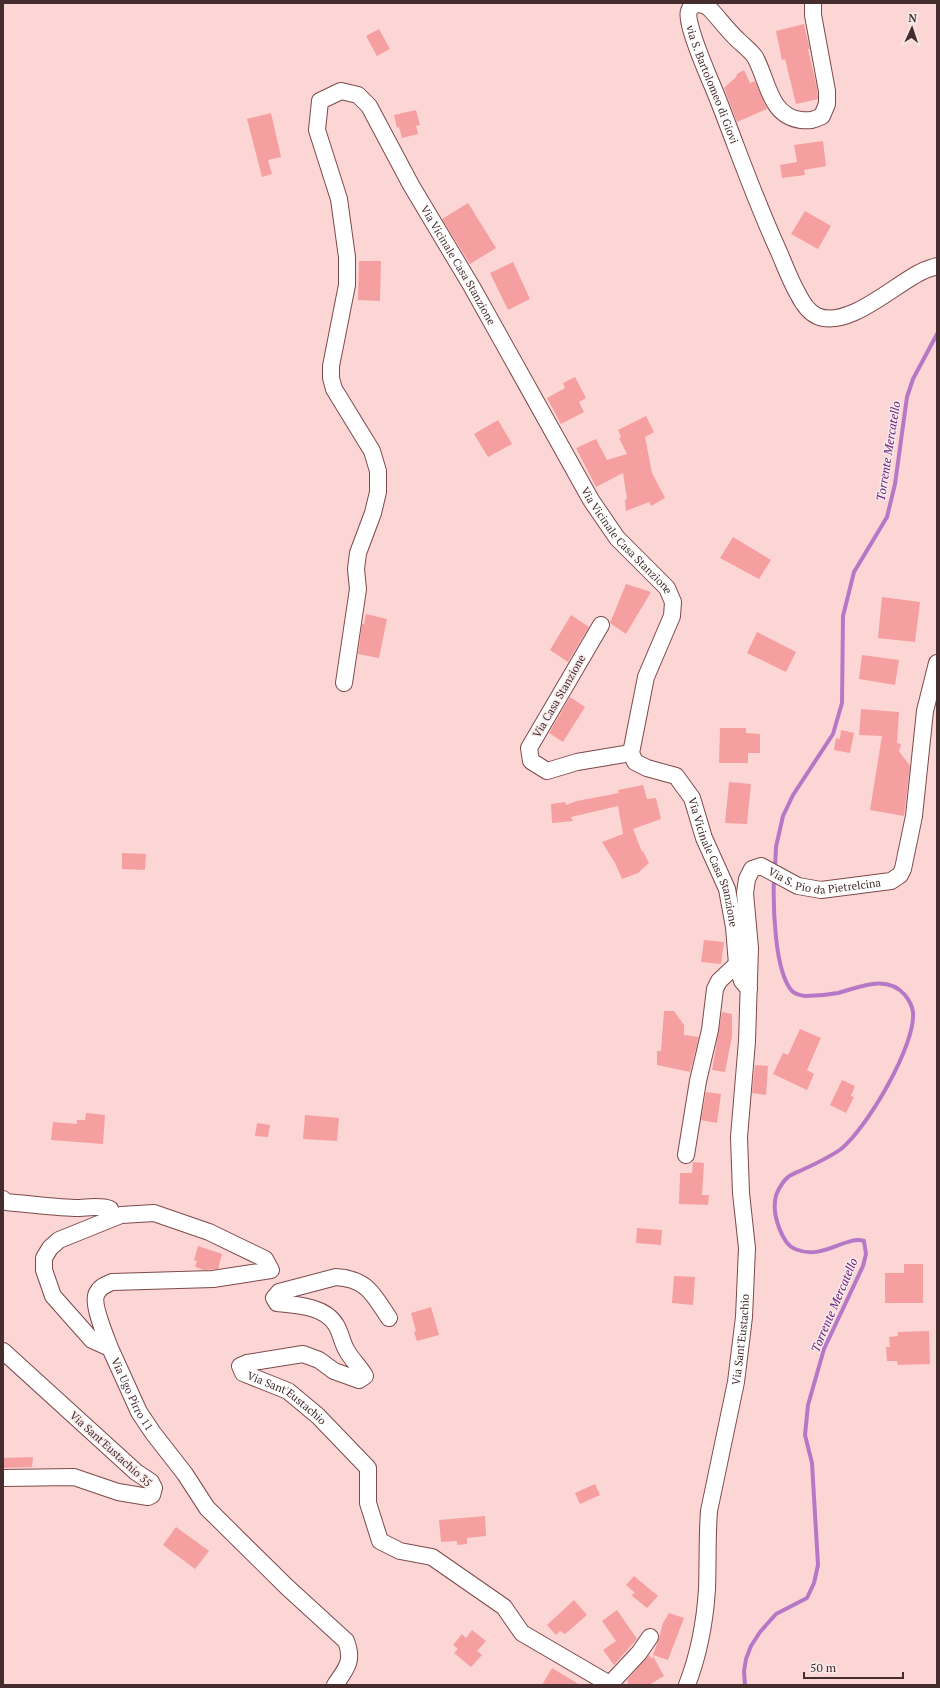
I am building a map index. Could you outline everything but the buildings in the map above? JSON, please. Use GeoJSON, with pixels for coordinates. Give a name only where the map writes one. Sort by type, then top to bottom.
{"type":"FeatureCollection","features":[{"type":"Feature","properties":{"kind":"street","name":"via S. Bartolomeo di Giovi"},"geometry":{"type":"LineString","coordinates":[[813,3],[813,15],[827,91],[827,104],[822,116],[812,121],[786,116],[773,101],[755,58],[748,48],[737,39],[707,6],[698,4],[693,5],[689,11],[689,19],[696,46],[762,215],[797,292],[804,305],[818,316],[835,318],[847,316],[922,271],[937,266]]}},
{"type":"Feature","properties":{"kind":"street","name":"Via Vicinale Casa Stanzione"},"geometry":{"type":"LineString","coordinates":[[344,683],[358,589],[356,569],[358,553],[374,513],[378,492],[378,470],[372,451],[334,389],[331,378],[331,366],[347,285],[347,257],[338,199],[317,130],[320,101],[341,91],[358,95],[369,106],[411,185],[472,287],[591,500],[617,538],[667,588],[673,602],[672,616],[646,677],[631,753],[635,762],[647,768],[676,776],[692,798],[704,838],[727,889],[734,927],[737,964],[742,981],[749,989]]}},
{"type":"Feature","properties":{"kind":"street","name":"Via Casa Stanzione"},"geometry":{"type":"LineString","coordinates":[[601,625],[529,748],[531,761],[547,771],[577,762],[631,753]]}},
{"type":"Feature","properties":{"kind":"street","name":"Via S. Pio da Pietrelcina"},"geometry":{"type":"LineString","coordinates":[[749,989],[750,948],[745,893],[747,878],[752,869],[761,866],[798,886],[821,890],[891,881],[900,875],[903,869],[914,816],[926,711],[937,663]]}},
{"type":"Feature","properties":{"kind":"street"},"geometry":{"type":"LineString","coordinates":[[686,1155],[698,1080],[710,1030],[715,989],[719,982],[737,964]]}},
{"type":"Feature","properties":{"kind":"street","name":"Via Sant'Eustachio"},"geometry":{"type":"LineString","coordinates":[[687,1685],[700,1641],[707,1589],[707,1532],[709,1512],[736,1382],[744,1317],[747,1248],[741,1193],[739,1137],[747,1041],[749,989]]}},
{"type":"Feature","properties":{"kind":"street"},"geometry":{"type":"LineString","coordinates":[[3,1200],[6,1202],[76,1208],[103,1207],[110,1209],[113,1217]]}},
{"type":"Feature","properties":{"kind":"street","name":"Via Ugo Pirro 11"},"geometry":{"type":"LineString","coordinates":[[110,1348],[92,1340],[53,1296],[44,1270],[44,1258],[50,1248],[60,1240],[121,1214],[154,1213],[209,1232],[265,1259],[271,1270],[213,1279],[112,1282],[102,1286],[96,1294],[96,1306],[110,1348],[139,1412],[153,1433],[185,1474],[207,1508],[287,1587],[346,1641],[350,1650],[350,1660],[346,1670],[335,1685]]}},
{"type":"Feature","properties":{"kind":"street","name":"Via Sant'Eustachio"},"geometry":{"type":"LineString","coordinates":[[389,1318],[370,1290],[360,1282],[336,1277],[279,1292],[274,1298],[277,1303],[315,1309],[328,1317],[336,1325],[347,1352],[365,1376],[359,1380],[334,1371],[319,1360],[303,1354],[247,1362],[240,1366],[243,1373],[288,1391],[318,1416],[368,1468],[368,1503],[380,1541],[400,1551],[432,1557],[504,1607],[522,1633],[611,1684],[639,1653],[650,1637]]}},
{"type":"Feature","properties":{"kind":"street","name":"Via Sant'Eustachio 35"},"geometry":{"type":"LineString","coordinates":[[3,1351],[136,1472],[151,1482],[154,1488],[152,1495],[148,1497],[118,1492],[74,1477],[3,1478]]}},
{"type":"Feature","properties":{"kind":"waterway","name":"Torrente Mercatello"},"geometry":{"type":"LineString","coordinates":[[775,868],[776,847],[783,816],[793,795],[833,734],[842,703],[843,616],[854,572],[887,517],[895,484],[907,397],[913,379],[937,334]]}},
{"type":"Feature","properties":{"kind":"waterway","name":"Torrente Mercatello"},"geometry":{"type":"LineString","coordinates":[[745,1685],[744,1671],[746,1659],[751,1646],[760,1632],[776,1614],[807,1598],[814,1583],[818,1565],[812,1463],[805,1435],[808,1405],[824,1349],[863,1266],[866,1254],[864,1241],[857,1240],[815,1252],[805,1252],[790,1246],[779,1228],[775,1214],[775,1199],[779,1188],[788,1177],[841,1149],[864,1123],[888,1085],[907,1044],[912,1026],[913,1012],[912,1007],[905,995],[890,985],[864,985],[838,993],[818,996],[803,996],[792,991],[781,968],[778,953],[774,903],[774,877]]}}]}
